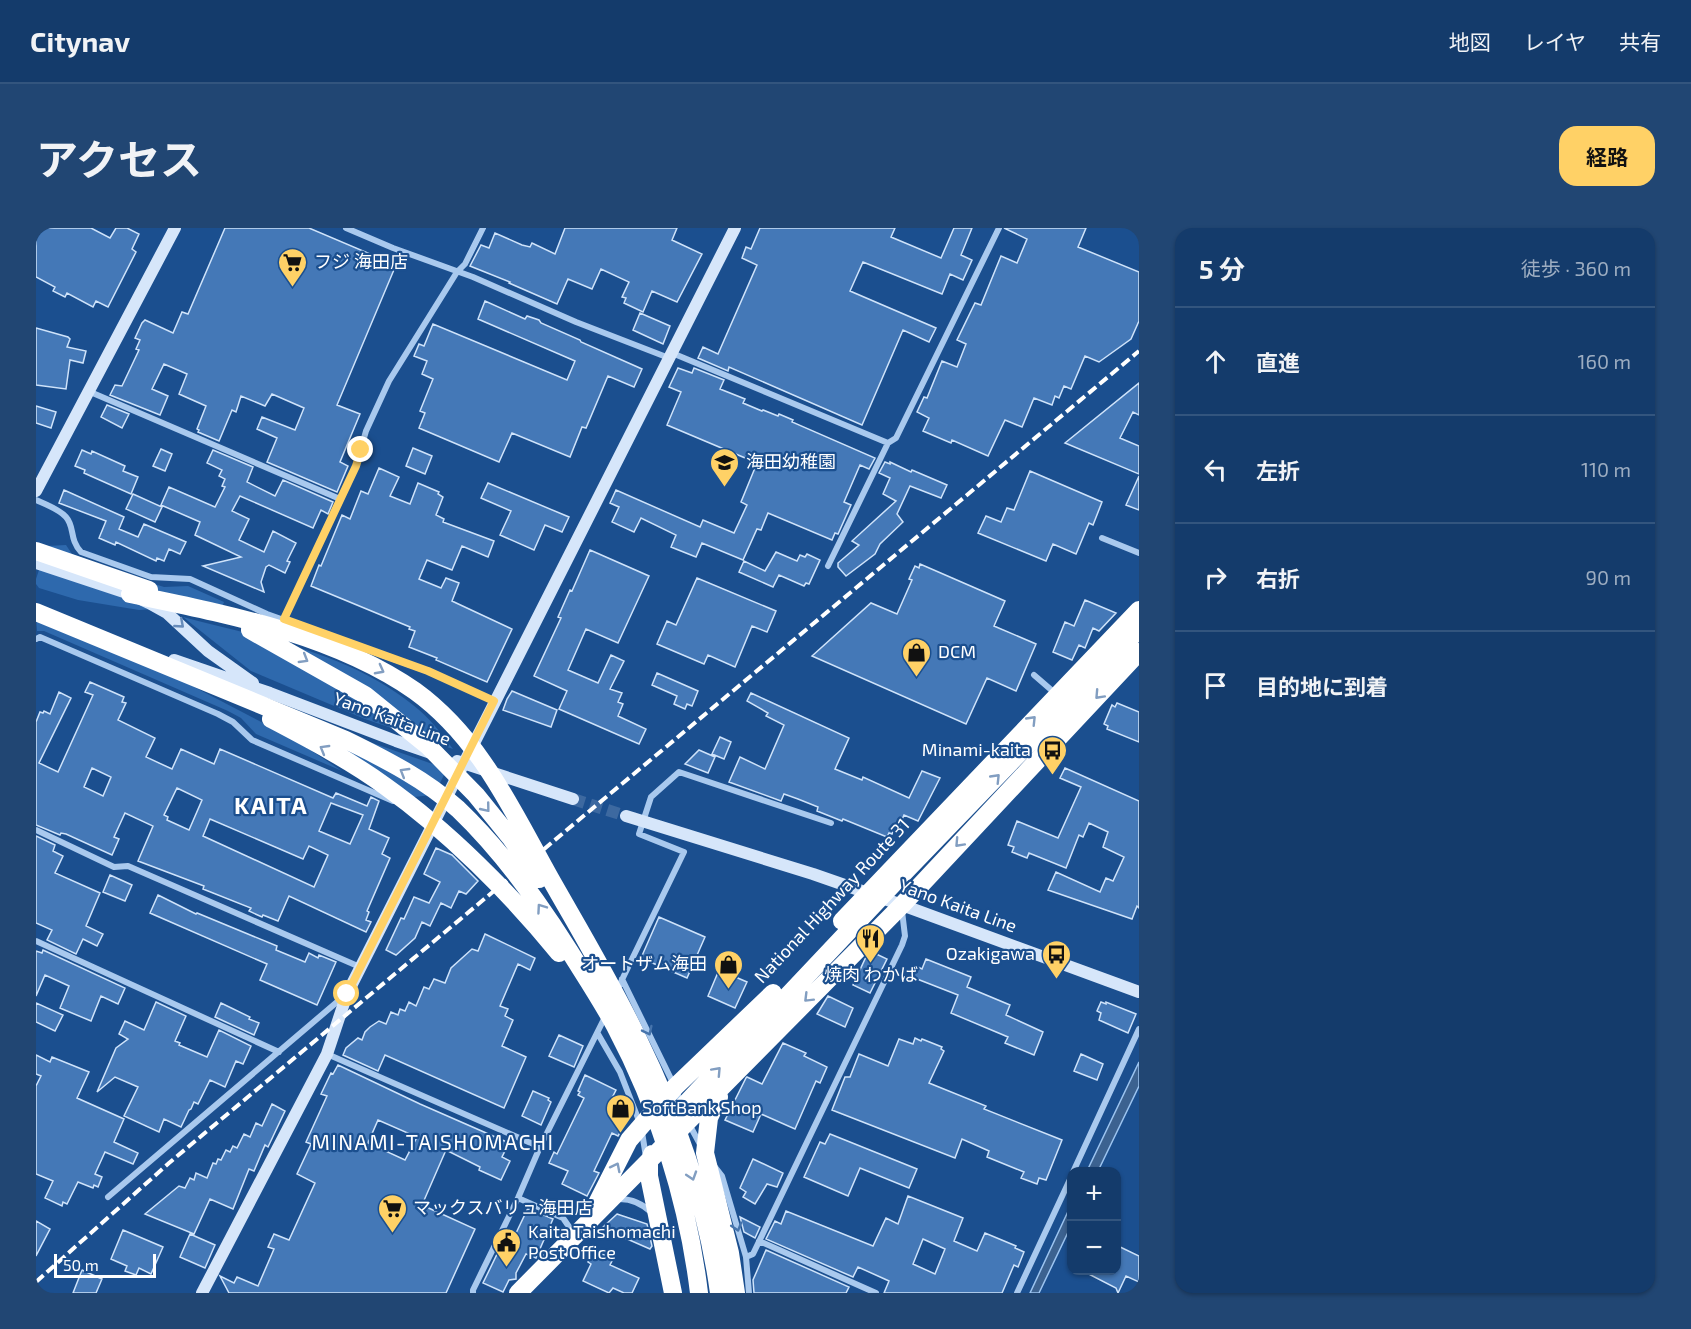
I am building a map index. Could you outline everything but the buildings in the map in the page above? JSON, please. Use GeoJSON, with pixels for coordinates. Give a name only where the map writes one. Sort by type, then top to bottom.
{"type":"FeatureCollection","features":[{"type":"Feature","properties":{"kind":"highway"},"geometry":{"type":"LineString","coordinates":[[36,551],[175,599],[257,632],[365,695],[428,746],[476,795],[510,837],[602,969]]}},
{"type":"Feature","properties":{"kind":"highway"},"geometry":{"type":"LineString","coordinates":[[130,594],[233,616],[365,662],[391,676],[435,706],[453,723],[486,765],[505,796],[602,969],[653,1072],[685,1155],[705,1222],[719,1293]]}},
{"type":"Feature","properties":{"kind":"highway","name":"National Highway Route 31"},"geometry":{"type":"LineString","coordinates":[[575,1235],[596,1205],[629,1140],[675,1087],[757,1010],[1139,610]]}},
{"type":"Feature","properties":{"kind":"highway"},"geometry":{"type":"LineString","coordinates":[[36,612],[346,740],[422,782],[456,808],[472,824],[527,889],[557,931],[626,1048],[658,1124],[676,1182],[689,1233],[699,1293]]}},
{"type":"Feature","properties":{"kind":"highway"},"geometry":{"type":"LineString","coordinates":[[671,1293],[649,1176],[649,1163],[663,1134],[677,1113],[887,890],[1139,629]]}},
{"type":"Feature","properties":{"kind":"highway"},"geometry":{"type":"LineString","coordinates":[[133,646],[180,675],[278,722],[382,784],[442,832],[536,925],[588,992],[626,1048]]}},
{"type":"Feature","properties":{"kind":"highway","name":"National Highway Route 31"},"geometry":{"type":"LineString","coordinates":[[518,1293],[902,905],[1139,652]]}},
{"type":"Feature","properties":{"kind":"highway"},"geometry":{"type":"LineString","coordinates":[[736,1293],[738,1255],[705,1153],[709,1118],[718,1098],[757,1049]]}},
{"type":"Feature","properties":{"kind":"street"},"geometry":{"type":"LineString","coordinates":[[36,491],[175,228]]}},
{"type":"Feature","properties":{"kind":"street"},"geometry":{"type":"LineString","coordinates":[[346,228],[473,277],[576,322],[670,356],[888,443]]}},
{"type":"Feature","properties":{"kind":"street"},"geometry":{"type":"LineString","coordinates":[[284,619],[356,466],[366,431],[389,381],[465,264],[483,228]]}},
{"type":"Feature","properties":{"kind":"street"},"geometry":{"type":"LineString","coordinates":[[202,1293],[327,1054],[347,994],[735,228]]}},
{"type":"Feature","properties":{"kind":"street"},"geometry":{"type":"LineString","coordinates":[[828,566],[888,443],[896,438],[999,228]]}},
{"type":"Feature","properties":{"kind":"street"},"geometry":{"type":"LineString","coordinates":[[88,391],[340,499]]}},
{"type":"Feature","properties":{"kind":"street"},"geometry":{"type":"LineString","coordinates":[[36,500],[67,517],[74,544],[81,552],[151,577],[190,579],[267,614],[428,671],[494,701]]}},
{"type":"Feature","properties":{"kind":"street"},"geometry":{"type":"LineString","coordinates":[[1102,538],[1139,553]]}},
{"type":"Feature","properties":{"kind":"street","name":"Yano Kaita Line"},"geometry":{"type":"LineString","coordinates":[[36,563],[130,594],[167,613],[208,651],[270,693]]}},
{"type":"Feature","properties":{"kind":"street","name":"Yano Kaita Line"},"geometry":{"type":"LineString","coordinates":[[36,607],[133,646],[270,693],[396,741],[573,799]]}},
{"type":"Feature","properties":{"kind":"street"},"geometry":{"type":"LineString","coordinates":[[36,639],[40,637],[218,714],[233,722],[252,740],[435,820]]}},
{"type":"Feature","properties":{"kind":"street"},"geometry":{"type":"LineString","coordinates":[[1034,675],[1057,694]]}},
{"type":"Feature","properties":{"kind":"street"},"geometry":{"type":"LineString","coordinates":[[473,1293],[540,1147],[598,1034],[684,852],[639,834],[651,797],[679,772],[831,823]]}},
{"type":"Feature","properties":{"kind":"street","name":"Yano Kaita Line"},"geometry":{"type":"LineString","coordinates":[[626,816],[902,905],[1139,992]]}},
{"type":"Feature","properties":{"kind":"street"},"geometry":{"type":"LineString","coordinates":[[36,830],[114,867],[128,866],[360,968]]}},
{"type":"Feature","properties":{"kind":"street"},"geometry":{"type":"LineString","coordinates":[[749,1293],[738,1255],[753,1254],[902,945],[905,936],[902,905]]}},
{"type":"Feature","properties":{"kind":"street"},"geometry":{"type":"LineString","coordinates":[[36,940],[279,1052]]}},
{"type":"Feature","properties":{"kind":"street"},"geometry":{"type":"LineString","coordinates":[[622,979],[675,1087],[688,1122],[705,1153]]}},
{"type":"Feature","properties":{"kind":"street"},"geometry":{"type":"LineString","coordinates":[[108,1197],[347,994]]}},
{"type":"Feature","properties":{"kind":"street"},"geometry":{"type":"LineString","coordinates":[[1075,1167],[1139,1029]]}},
{"type":"Feature","properties":{"kind":"street"},"geometry":{"type":"LineString","coordinates":[[598,1034],[620,1072],[641,1126],[671,1293]]}},
{"type":"Feature","properties":{"kind":"street"},"geometry":{"type":"LineString","coordinates":[[327,1054],[540,1147]]}},
{"type":"Feature","properties":{"kind":"street"},"geometry":{"type":"LineString","coordinates":[[1017,1293],[1067,1184]]}},
{"type":"Feature","properties":{"kind":"street"},"geometry":{"type":"LineString","coordinates":[[518,1198],[563,1218],[575,1235]]}},
{"type":"Feature","properties":{"kind":"street"},"geometry":{"type":"LineString","coordinates":[[609,1201],[619,1198],[632,1200],[645,1206],[657,1218]]}},
{"type":"Feature","properties":{"kind":"street"},"geometry":{"type":"LineString","coordinates":[[759,1241],[876,1293]]}},
{"type":"Feature","properties":{"kind":"shaded area"},"geometry":{"type":"Polygon","coordinates":[[[66,545],[72,554],[164,587],[188,586],[224,602],[223,605],[139,610],[78,600],[39,588],[36,579],[47,546],[66,545]]]}},
{"type":"Feature","properties":{"kind":"shaded area"},"geometry":{"type":"Polygon","coordinates":[[[36,617],[177,678],[292,738],[342,771],[256,734],[241,718],[228,711],[44,631],[37,631],[36,617]]]}},
{"type":"Feature","properties":{"kind":"shaded area"},"geometry":{"type":"Polygon","coordinates":[[[183,617],[303,649],[361,672],[388,687],[419,710],[453,749],[365,719],[251,671],[183,617]]]}},
{"type":"Feature","properties":{"kind":"shaded area"},"geometry":{"type":"Polygon","coordinates":[[[251,693],[327,727],[447,769],[432,795],[414,797],[251,693]]]}},
{"type":"Feature","properties":{"kind":"shaded area"},"geometry":{"type":"Polygon","coordinates":[[[1139,1062],[1139,1086],[1100,1167],[1089,1167],[1139,1062]]]}},
{"type":"Feature","properties":{"kind":"shaded area"},"geometry":{"type":"Polygon","coordinates":[[[1067,1214],[1067,1234],[1039,1293],[1030,1293],[1067,1214]]]}},
{"type":"Feature","properties":{"kind":"tunnel"},"geometry":{"type":"LineString","coordinates":[[573,799],[626,816]]}},
{"type":"Feature","properties":{"kind":"railway"},"geometry":{"type":"LineString","coordinates":[[36,1282],[169,1163],[1139,351]]}},
{"type":"Feature","properties":{"kind":"place","name":"フジ 海田店"},"geometry":{"type":"Point","coordinates":[293,288]}},
{"type":"Feature","properties":{"kind":"place","name":"海田幼稚園"},"geometry":{"type":"Point","coordinates":[725,488]}},
{"type":"Feature","properties":{"kind":"place","name":"DCM"},"geometry":{"type":"Point","coordinates":[917,678]}},
{"type":"Feature","properties":{"kind":"place","name":"Minami-kaita"},"geometry":{"type":"Point","coordinates":[1052,776]}},
{"type":"Feature","properties":{"kind":"place","name":"焼肉 わかば"},"geometry":{"type":"Point","coordinates":[871,964]}},
{"type":"Feature","properties":{"kind":"place","name":"Ozakigawa"},"geometry":{"type":"Point","coordinates":[1056,980]}},
{"type":"Feature","properties":{"kind":"place","name":"オートザム海田"},"geometry":{"type":"Point","coordinates":[728,990]}},
{"type":"Feature","properties":{"kind":"place","name":"SoftBank Shop"},"geometry":{"type":"Point","coordinates":[621,1134]}},
{"type":"Feature","properties":{"kind":"place","name":"マックスバリュ海田店"},"geometry":{"type":"Point","coordinates":[392,1234]}},
{"type":"Feature","properties":{"kind":"place","name":"Kaita Taishomachi Post Office"},"geometry":{"type":"Point","coordinates":[507,1268]}},
{"type":"Feature","properties":{"kind":"district","name":"KAITA"},"geometry":{"type":"Point","coordinates":[271,806]}},
{"type":"Feature","properties":{"kind":"district","name":"MINAMI-TAISHOMACHI"},"geometry":{"type":"Point","coordinates":[433,1143]}},
{"type":"Feature","properties":{"kind":"route"},"geometry":{"type":"LineString","coordinates":[[347,994],[494,701],[428,671],[284,619],[356,466],[361,450]]}}]}
